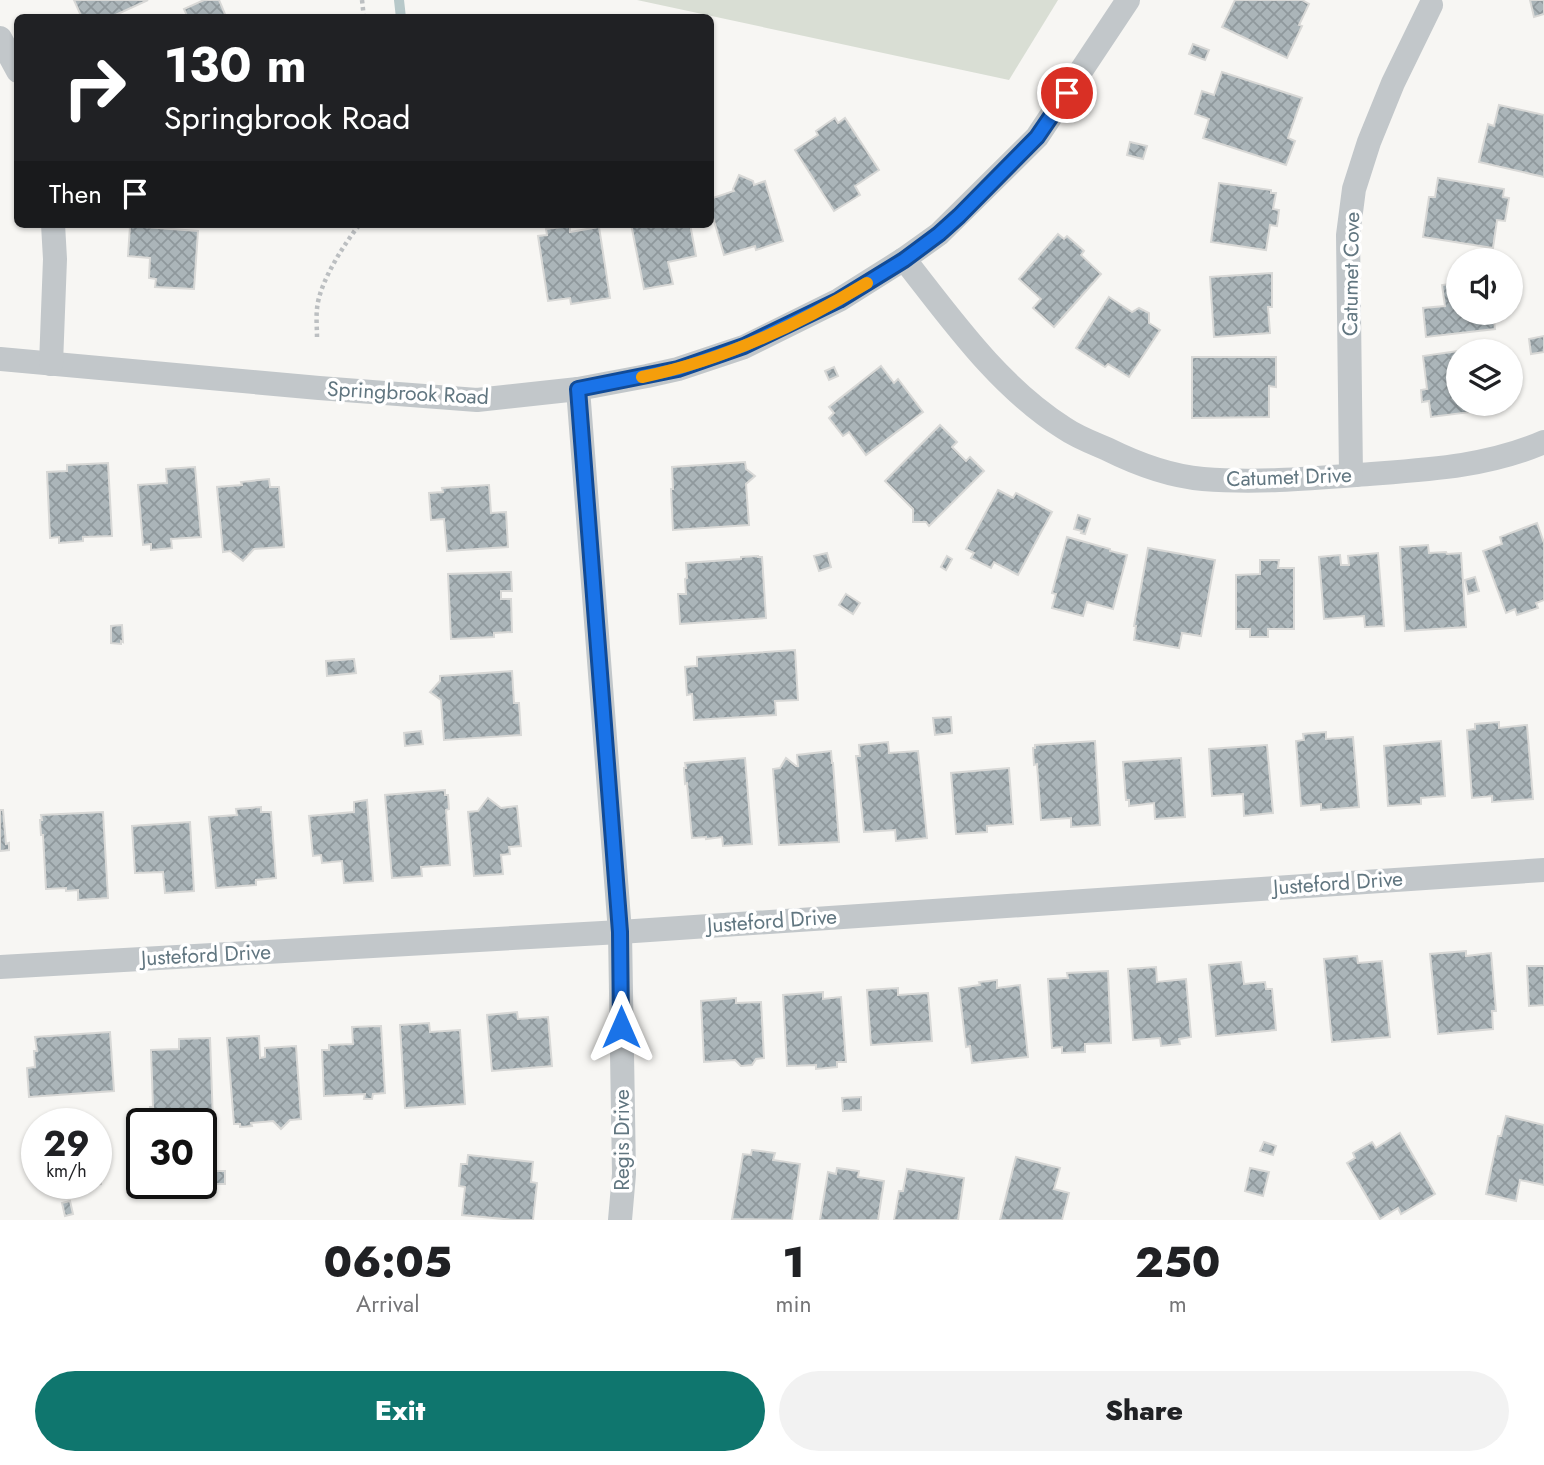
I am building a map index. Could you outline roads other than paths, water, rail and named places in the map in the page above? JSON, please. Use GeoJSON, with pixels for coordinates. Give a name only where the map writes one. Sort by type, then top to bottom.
{"type":"FeatureCollection","features":[{"type":"Feature","properties":{"kind":"street","name":"Springbrook Road"},"geometry":{"type":"LineString","coordinates":[[0,359],[477,400],[578,389],[678,369],[744,346],[839,300],[904,260],[939,234],[1037,137],[1128,0]]}},
{"type":"Feature","properties":{"kind":"street","name":"Catumet Cove"},"geometry":{"type":"LineString","coordinates":[[1351,475],[1348,234],[1354,189],[1369,142],[1393,83],[1431,5]]}},
{"type":"Feature","properties":{"kind":"street"},"geometry":{"type":"LineString","coordinates":[[0,38],[14,64]]}},
{"type":"Feature","properties":{"kind":"street"},"geometry":{"type":"LineString","coordinates":[[51,363],[55,259],[53,228]]}},
{"type":"Feature","properties":{"kind":"street","name":"Catumet Drive"},"geometry":{"type":"LineString","coordinates":[[904,260],[993,370],[1034,407],[1066,430],[1160,471],[1200,479],[1250,482],[1431,469],[1502,458],[1544,442]]}},
{"type":"Feature","properties":{"kind":"street","name":"Regis Drive"},"geometry":{"type":"LineString","coordinates":[[578,389],[620,932],[624,1174],[620,1220]]}},
{"type":"Feature","properties":{"kind":"street","name":"Justeford Drive"},"geometry":{"type":"LineString","coordinates":[[0,967],[620,932],[1544,870]]}},
{"type":"Feature","properties":{"kind":"waterway"},"geometry":{"type":"LineString","coordinates":[[399,0],[401,14]]}}]}
